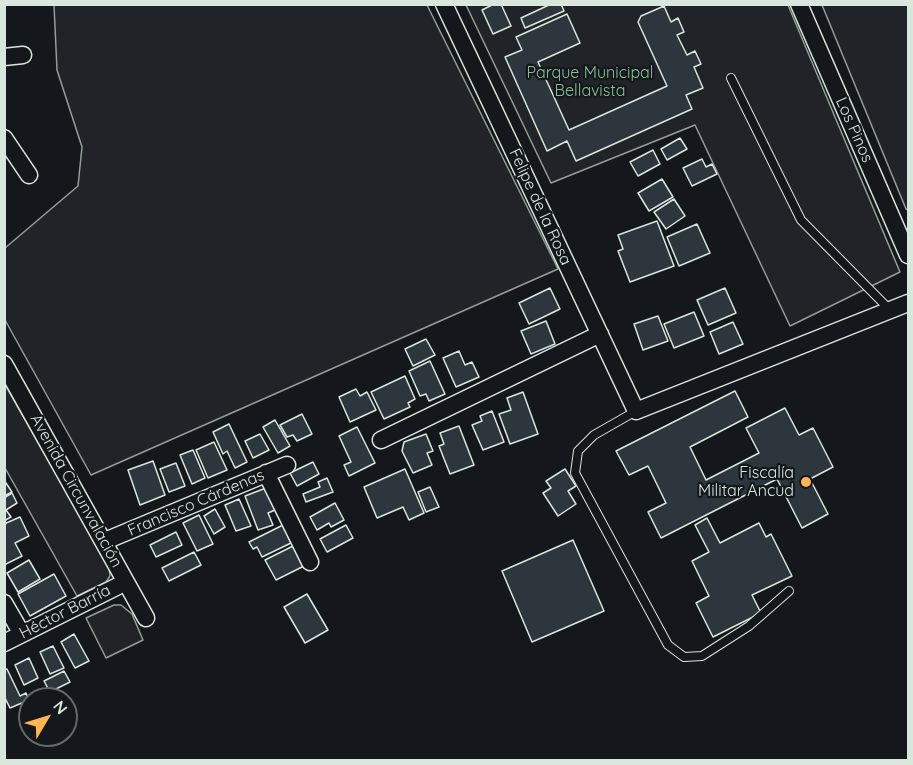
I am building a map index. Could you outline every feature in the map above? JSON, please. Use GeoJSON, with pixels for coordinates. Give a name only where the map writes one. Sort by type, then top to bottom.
{"type":"FeatureCollection","features":[{"type":"Feature","properties":{"kind":"street","name":"Felipe de la Rosa"},"geometry":{"type":"LineString","coordinates":[[444,4],[636,411]]}},
{"type":"Feature","properties":{"kind":"street","name":"Los Pinos"},"geometry":{"type":"LineString","coordinates":[[799,4],[909,255]]}},
{"type":"Feature","properties":{"kind":"street"},"geometry":{"type":"LineString","coordinates":[[4,57],[23,55]]}},
{"type":"Feature","properties":{"kind":"street"},"geometry":{"type":"LineString","coordinates":[[4,138],[29,175]]}},
{"type":"Feature","properties":{"kind":"street"},"geometry":{"type":"LineString","coordinates":[[636,411],[909,303]]}},
{"type":"Feature","properties":{"kind":"street"},"geometry":{"type":"LineString","coordinates":[[381,440],[600,334]]}},
{"type":"Feature","properties":{"kind":"street","name":"Avenida Circunvalación"},"geometry":{"type":"LineString","coordinates":[[4,364],[146,618]]}},
{"type":"Feature","properties":{"kind":"street","name":"Francisco Cárdenas"},"geometry":{"type":"LineString","coordinates":[[105,541],[287,465]]}},
{"type":"Feature","properties":{"kind":"street"},"geometry":{"type":"LineString","coordinates":[[266,473],[310,562]]}},
{"type":"Feature","properties":{"kind":"street","name":"Héctor Barría"},"geometry":{"type":"LineString","coordinates":[[4,643],[126,582]]}},
{"type":"Feature","properties":{"kind":"street"},"geometry":{"type":"LineString","coordinates":[[4,603],[22,634]]}},
{"type":"Feature","properties":{"kind":"lane"},"geometry":{"type":"LineString","coordinates":[[731,78],[801,220],[891,310]]}},
{"type":"Feature","properties":{"kind":"lane"},"geometry":{"type":"LineString","coordinates":[[636,411],[594,435],[578,451],[574,473],[668,645],[684,657],[702,656],[749,626],[789,591]]}},
{"type":"Feature","properties":{"kind":"green space","name":"Parque Municipal Bellavista"},"geometry":{"type":"Polygon","coordinates":[[[54,5],[427,5],[558,269],[91,475],[5,320],[5,248],[78,186],[82,147],[57,70],[54,5]]]}},
{"type":"Feature","properties":{"kind":"green space","name":"Parque Municipal Bellavista"},"geometry":{"type":"Polygon","coordinates":[[[466,5],[788,5],[900,272],[790,326],[695,125],[551,183],[466,5]]]}},
{"type":"Feature","properties":{"kind":"green space"},"geometry":{"type":"Polygon","coordinates":[[[822,5],[908,5],[908,210],[906,209],[822,5]]]}},
{"type":"Feature","properties":{"kind":"green space"},"geometry":{"type":"Polygon","coordinates":[[[4,383],[109,567],[110,576],[106,582],[77,596],[5,468],[4,383]]]}},
{"type":"Feature","properties":{"kind":"green space"},"geometry":{"type":"Polygon","coordinates":[[[114,605],[121,605],[132,614],[143,640],[106,658],[86,618],[114,605]]]}},
{"type":"Feature","properties":{"kind":"building"},"geometry":{"type":"Polygon","coordinates":[[[494,4],[501,4],[511,26],[493,34],[482,10],[494,4]]]}},
{"type":"Feature","properties":{"kind":"building"},"geometry":{"type":"Polygon","coordinates":[[[551,4],[561,4],[564,11],[525,28],[521,18],[551,4]]]}},
{"type":"Feature","properties":{"kind":"building"},"geometry":{"type":"Polygon","coordinates":[[[664,6],[671,22],[678,18],[684,32],[677,35],[687,55],[695,51],[701,64],[694,67],[703,88],[686,95],[692,109],[576,161],[567,141],[547,151],[505,57],[522,50],[516,37],[567,14],[580,43],[538,62],[569,130],[667,86],[638,22],[641,16],[664,6]]]}},
{"type":"Feature","properties":{"kind":"building"},"geometry":{"type":"Polygon","coordinates":[[[680,138],[687,149],[667,160],[661,149],[680,138]]]}},
{"type":"Feature","properties":{"kind":"building"},"geometry":{"type":"Polygon","coordinates":[[[653,150],[660,164],[638,176],[630,162],[653,150]]]}},
{"type":"Feature","properties":{"kind":"building"},"geometry":{"type":"Polygon","coordinates":[[[702,159],[706,167],[712,164],[717,174],[692,186],[683,168],[702,159]]]}},
{"type":"Feature","properties":{"kind":"building"},"geometry":{"type":"Polygon","coordinates":[[[662,179],[673,197],[649,211],[638,193],[662,179]]]}},
{"type":"Feature","properties":{"kind":"building"},"geometry":{"type":"Polygon","coordinates":[[[674,199],[685,216],[666,229],[654,212],[674,199]]]}},
{"type":"Feature","properties":{"kind":"building"},"geometry":{"type":"Polygon","coordinates":[[[657,221],[674,266],[630,282],[618,251],[623,249],[618,235],[657,221]]]}},
{"type":"Feature","properties":{"kind":"building"},"geometry":{"type":"Polygon","coordinates":[[[697,224],[710,253],[679,266],[667,237],[697,224]]]}},
{"type":"Feature","properties":{"kind":"building"},"geometry":{"type":"Polygon","coordinates":[[[550,288],[560,309],[529,324],[519,303],[550,288]]]}},
{"type":"Feature","properties":{"kind":"building"},"geometry":{"type":"Polygon","coordinates":[[[725,288],[736,313],[708,325],[697,300],[725,288]]]}},
{"type":"Feature","properties":{"kind":"building"},"geometry":{"type":"Polygon","coordinates":[[[694,312],[704,336],[674,348],[664,324],[694,312]]]}},
{"type":"Feature","properties":{"kind":"building"},"geometry":{"type":"Polygon","coordinates":[[[658,316],[668,341],[643,350],[634,324],[658,316]]]}},
{"type":"Feature","properties":{"kind":"building"},"geometry":{"type":"Polygon","coordinates":[[[546,321],[555,344],[531,354],[521,331],[546,321]]]}},
{"type":"Feature","properties":{"kind":"building"},"geometry":{"type":"Polygon","coordinates":[[[733,322],[743,344],[719,354],[710,332],[733,322]]]}},
{"type":"Feature","properties":{"kind":"building"},"geometry":{"type":"Polygon","coordinates":[[[426,339],[435,355],[413,366],[405,349],[426,339]]]}},
{"type":"Feature","properties":{"kind":"building"},"geometry":{"type":"Polygon","coordinates":[[[459,351],[465,365],[472,362],[479,377],[456,387],[443,358],[459,351]]]}},
{"type":"Feature","properties":{"kind":"building"},"geometry":{"type":"Polygon","coordinates":[[[430,361],[445,394],[429,401],[426,394],[420,396],[409,371],[430,361]]]}},
{"type":"Feature","properties":{"kind":"building"},"geometry":{"type":"Polygon","coordinates":[[[405,376],[415,399],[408,403],[410,407],[384,419],[371,392],[405,376]]]}},
{"type":"Feature","properties":{"kind":"building"},"geometry":{"type":"Polygon","coordinates":[[[356,389],[360,396],[367,392],[376,410],[350,422],[339,397],[356,389]]]}},
{"type":"Feature","properties":{"kind":"building"},"geometry":{"type":"Polygon","coordinates":[[[735,391],[748,417],[690,447],[706,480],[759,453],[746,428],[785,408],[799,435],[813,428],[833,467],[810,479],[828,514],[802,528],[777,479],[661,538],[648,512],[666,503],[648,466],[629,475],[616,451],[735,391]]]}},
{"type":"Feature","properties":{"kind":"building"},"geometry":{"type":"Polygon","coordinates":[[[523,392],[538,434],[510,444],[499,414],[511,410],[507,398],[523,392]]]}},
{"type":"Feature","properties":{"kind":"building"},"geometry":{"type":"Polygon","coordinates":[[[492,411],[504,442],[483,450],[472,425],[482,421],[480,416],[492,411]]]}},
{"type":"Feature","properties":{"kind":"building"},"geometry":{"type":"Polygon","coordinates":[[[302,414],[312,434],[297,441],[293,435],[287,437],[280,425],[302,414]]]}},
{"type":"Feature","properties":{"kind":"building"},"geometry":{"type":"Polygon","coordinates":[[[275,420],[290,446],[278,453],[263,427],[275,420]]]}},
{"type":"Feature","properties":{"kind":"building"},"geometry":{"type":"Polygon","coordinates":[[[229,424],[247,462],[235,468],[227,451],[223,454],[213,432],[229,424]]]}},
{"type":"Feature","properties":{"kind":"building"},"geometry":{"type":"Polygon","coordinates":[[[459,426],[474,465],[450,474],[439,446],[444,444],[440,433],[459,426]]]}},
{"type":"Feature","properties":{"kind":"building"},"geometry":{"type":"Polygon","coordinates":[[[357,427],[375,463],[349,476],[344,465],[351,462],[339,436],[357,427]]]}},
{"type":"Feature","properties":{"kind":"building"},"geometry":{"type":"Polygon","coordinates":[[[260,434],[269,450],[253,458],[245,441],[260,434]]]}},
{"type":"Feature","properties":{"kind":"building"},"geometry":{"type":"Polygon","coordinates":[[[426,434],[433,451],[427,453],[432,465],[413,473],[402,451],[404,442],[426,434]]]}},
{"type":"Feature","properties":{"kind":"building"},"geometry":{"type":"Polygon","coordinates":[[[214,442],[227,470],[208,478],[196,450],[214,442]]]}},
{"type":"Feature","properties":{"kind":"building"},"geometry":{"type":"Polygon","coordinates":[[[193,450],[205,478],[192,484],[180,455],[193,450]]]}},
{"type":"Feature","properties":{"kind":"building"},"geometry":{"type":"Polygon","coordinates":[[[153,461],[165,495],[140,505],[128,470],[153,461]]]}},
{"type":"Feature","properties":{"kind":"building"},"geometry":{"type":"Polygon","coordinates":[[[313,462],[319,474],[297,486],[290,473],[313,462]]]}},
{"type":"Feature","properties":{"kind":"building"},"geometry":{"type":"Polygon","coordinates":[[[176,463],[185,486],[169,492],[160,469],[176,463]]]}},
{"type":"Feature","properties":{"kind":"building"},"geometry":{"type":"Polygon","coordinates":[[[405,469],[424,513],[409,520],[403,507],[377,518],[364,487],[405,469]]]}},
{"type":"Feature","properties":{"kind":"building"},"geometry":{"type":"Polygon","coordinates":[[[565,469],[576,486],[568,491],[576,504],[558,516],[543,493],[551,488],[546,481],[565,469]]]}},
{"type":"Feature","properties":{"kind":"building"},"geometry":{"type":"Polygon","coordinates":[[[327,478],[333,492],[306,502],[303,494],[320,487],[318,482],[327,478]]]}},
{"type":"Feature","properties":{"kind":"building"},"geometry":{"type":"Polygon","coordinates":[[[4,480],[12,492],[4,496],[4,480]]]}},
{"type":"Feature","properties":{"kind":"building"},"geometry":{"type":"Polygon","coordinates":[[[430,487],[439,507],[426,512],[418,492],[430,487]]]}},
{"type":"Feature","properties":{"kind":"building"},"geometry":{"type":"Polygon","coordinates":[[[266,488],[275,510],[268,513],[273,525],[258,530],[245,496],[266,488]]]}},
{"type":"Feature","properties":{"kind":"building"},"geometry":{"type":"Polygon","coordinates":[[[12,493],[17,503],[6,510],[11,517],[4,521],[4,498],[12,493]]]}},
{"type":"Feature","properties":{"kind":"building"},"geometry":{"type":"Polygon","coordinates":[[[239,499],[251,526],[236,531],[225,505],[239,499]]]}},
{"type":"Feature","properties":{"kind":"building"},"geometry":{"type":"Polygon","coordinates":[[[335,503],[344,520],[331,527],[329,523],[317,530],[310,517],[335,503]]]}},
{"type":"Feature","properties":{"kind":"building"},"geometry":{"type":"Polygon","coordinates":[[[215,509],[225,527],[214,534],[204,516],[215,509]]]}},
{"type":"Feature","properties":{"kind":"building"},"geometry":{"type":"Polygon","coordinates":[[[199,515],[213,544],[197,551],[183,523],[199,515]]]}},
{"type":"Feature","properties":{"kind":"building"},"geometry":{"type":"Polygon","coordinates":[[[20,517],[29,536],[15,543],[22,556],[4,565],[4,524],[20,517]]]}},
{"type":"Feature","properties":{"kind":"building"},"geometry":{"type":"Polygon","coordinates":[[[707,518],[720,543],[759,523],[766,537],[771,534],[792,576],[752,595],[761,613],[713,637],[696,603],[709,596],[692,561],[709,552],[695,525],[707,518]]]}},
{"type":"Feature","properties":{"kind":"building"},"geometry":{"type":"Polygon","coordinates":[[[283,525],[291,543],[262,557],[257,547],[253,549],[249,542],[283,525]]]}},
{"type":"Feature","properties":{"kind":"building"},"geometry":{"type":"Polygon","coordinates":[[[346,525],[353,538],[327,552],[320,539],[346,525]]]}},
{"type":"Feature","properties":{"kind":"building"},"geometry":{"type":"Polygon","coordinates":[[[176,532],[182,545],[156,557],[150,545],[176,532]]]}},
{"type":"Feature","properties":{"kind":"building"},"geometry":{"type":"Polygon","coordinates":[[[573,540],[604,611],[532,642],[502,571],[573,540]]]}},
{"type":"Feature","properties":{"kind":"building"},"geometry":{"type":"Polygon","coordinates":[[[293,546],[304,566],[276,580],[265,560],[293,546]]]}},
{"type":"Feature","properties":{"kind":"building"},"geometry":{"type":"Polygon","coordinates":[[[194,552],[201,565],[169,581],[162,568],[194,552]]]}},
{"type":"Feature","properties":{"kind":"building"},"geometry":{"type":"Polygon","coordinates":[[[29,560],[40,579],[18,592],[7,573],[29,560]]]}},
{"type":"Feature","properties":{"kind":"building"},"geometry":{"type":"Polygon","coordinates":[[[54,574],[66,596],[30,616],[18,594],[54,574]]]}},
{"type":"Feature","properties":{"kind":"building"},"geometry":{"type":"Polygon","coordinates":[[[307,594],[328,630],[305,643],[284,607],[307,594]]]}},
{"type":"Feature","properties":{"kind":"building"},"geometry":{"type":"Polygon","coordinates":[[[74,634],[89,661],[75,668],[61,642],[74,634]]]}},
{"type":"Feature","properties":{"kind":"building"},"geometry":{"type":"Polygon","coordinates":[[[53,646],[64,668],[50,674],[40,652],[53,646]]]}},
{"type":"Feature","properties":{"kind":"building"},"geometry":{"type":"Polygon","coordinates":[[[29,658],[38,678],[24,685],[15,665],[29,658]]]}},
{"type":"Feature","properties":{"kind":"building"},"geometry":{"type":"Polygon","coordinates":[[[7,669],[18,692],[18,705],[10,708],[4,696],[4,670],[7,669]]]}},
{"type":"Feature","properties":{"kind":"building"},"geometry":{"type":"Polygon","coordinates":[[[64,671],[70,682],[60,687],[47,687],[44,681],[64,671]]]}},
{"type":"Feature","properties":{"kind":"place","name":"Fiscalía Militar Ancud"},"geometry":{"type":"Point","coordinates":[806,482]}}]}
